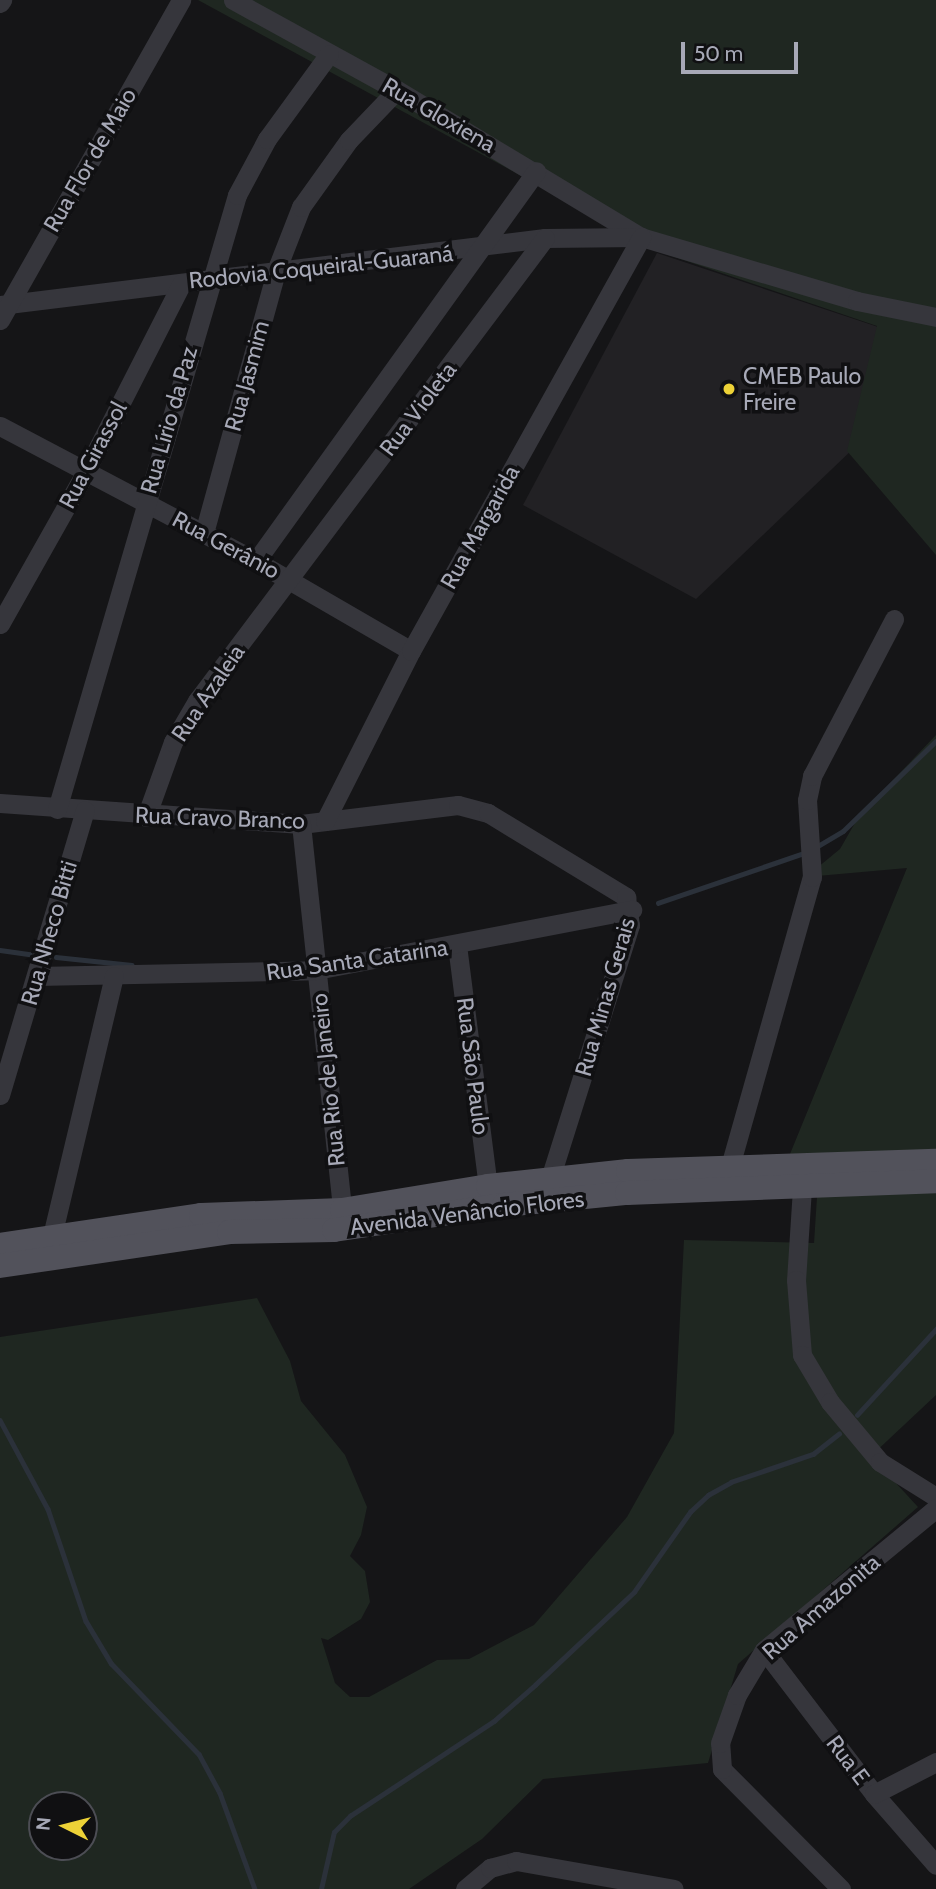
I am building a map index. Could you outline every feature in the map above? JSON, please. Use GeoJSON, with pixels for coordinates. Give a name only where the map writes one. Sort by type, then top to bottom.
{"type":"FeatureCollection","features":[{"type":"Feature","properties":{"kind":"main road","name":"Avenida Venâncio Flores"},"geometry":{"type":"LineString","coordinates":[[0,1245],[213,1213],[342,1210],[488,1186],[550,1179],[730,1166],[936,1161]]}},
{"type":"Feature","properties":{"kind":"main road","name":"Avenida Venâncio Flores"},"geometry":{"type":"LineString","coordinates":[[0,1266],[229,1232],[366,1227],[518,1203],[693,1188],[802,1188],[936,1181]]}},
{"type":"Feature","properties":{"kind":"street","name":"Rua Flor de Maio"},"geometry":{"type":"LineString","coordinates":[[3,310],[180,0]]}},
{"type":"Feature","properties":{"kind":"street","name":"Rua Gloxiena"},"geometry":{"type":"LineString","coordinates":[[233,0],[397,90],[536,171],[641,237]]}},
{"type":"Feature","properties":{"kind":"street","name":"Rua Lírio da Paz"},"geometry":{"type":"LineString","coordinates":[[57,809],[209,280],[252,163],[329,54]]}},
{"type":"Feature","properties":{"kind":"street","name":"Rua Jasmim"},"geometry":{"type":"LineString","coordinates":[[204,533],[276,271],[301,207],[321,175],[397,90]]}},
{"type":"Feature","properties":{"kind":"street","name":"Rua Violeta"},"geometry":{"type":"LineString","coordinates":[[256,561],[484,249],[536,171]]}},
{"type":"Feature","properties":{"kind":"street","name":"Rodovia Coqueiral-Guaraná"},"geometry":{"type":"LineString","coordinates":[[3,310],[182,283],[484,249],[545,238],[641,237]]}},
{"type":"Feature","properties":{"kind":"street"},"geometry":{"type":"LineString","coordinates":[[641,237],[857,301],[936,317]]}},
{"type":"Feature","properties":{"kind":"street","name":"Rua Margarida"},"geometry":{"type":"LineString","coordinates":[[325,821],[411,651],[641,237]]}},
{"type":"Feature","properties":{"kind":"street","name":"Rua Violeta"},"geometry":{"type":"LineString","coordinates":[[291,580],[545,238]]}},
{"type":"Feature","properties":{"kind":"street","name":"Rua Girassol"},"geometry":{"type":"LineString","coordinates":[[0,624],[85,473],[182,283]]}},
{"type":"Feature","properties":{"kind":"street","name":"Rua Gerânio"},"geometry":{"type":"LineString","coordinates":[[0,426],[291,580],[411,651]]}},
{"type":"Feature","properties":{"kind":"street","name":"Rua Azaleia"},"geometry":{"type":"LineString","coordinates":[[146,817],[182,722],[291,580]]}},
{"type":"Feature","properties":{"kind":"street"},"geometry":{"type":"LineString","coordinates":[[730,1166],[810,889],[814,854],[807,800],[812,776],[894,619]]}},
{"type":"Feature","properties":{"kind":"street","name":"Rua Cravo Branco"},"geometry":{"type":"LineString","coordinates":[[0,803],[146,817],[301,824],[439,806]]}},
{"type":"Feature","properties":{"kind":"street","name":"Rua Minas Gerais"},"geometry":{"type":"LineString","coordinates":[[439,806],[458,805],[488,813],[626,897],[632,910],[621,959],[550,1179]]}},
{"type":"Feature","properties":{"kind":"street","name":"Rua Nheco Bitti"},"geometry":{"type":"LineString","coordinates":[[0,1095],[85,810]]}},
{"type":"Feature","properties":{"kind":"street","name":"Rua Rio de Janeiro"},"geometry":{"type":"LineString","coordinates":[[301,824],[342,1210]]}},
{"type":"Feature","properties":{"kind":"street","name":"Rua Santa Catarina"},"geometry":{"type":"LineString","coordinates":[[37,976],[316,970],[632,910]]}},
{"type":"Feature","properties":{"kind":"street","name":"Rua São Paulo"},"geometry":{"type":"LineString","coordinates":[[457,945],[488,1186]]}},
{"type":"Feature","properties":{"kind":"street"},"geometry":{"type":"LineString","coordinates":[[52,1236],[114,976]]}},
{"type":"Feature","properties":{"kind":"street"},"geometry":{"type":"LineString","coordinates":[[802,1188],[796,1280],[802,1355],[830,1402],[880,1462],[936,1497]]}},
{"type":"Feature","properties":{"kind":"street","name":"Rua Amazonita"},"geometry":{"type":"LineString","coordinates":[[841,1889],[722,1769],[720,1743],[731,1709],[765,1650],[936,1508]]}},
{"type":"Feature","properties":{"kind":"street","name":"Rua E"},"geometry":{"type":"LineString","coordinates":[[765,1650],[874,1794],[936,1866]]}},
{"type":"Feature","properties":{"kind":"street"},"geometry":{"type":"LineString","coordinates":[[874,1794],[936,1762]]}},
{"type":"Feature","properties":{"kind":"street"},"geometry":{"type":"LineString","coordinates":[[465,1889],[490,1868],[536,1861],[674,1889]]}},
{"type":"Feature","properties":{"kind":"shaded area"},"geometry":{"type":"Polygon","coordinates":[[[198,0],[936,0],[936,555],[847,451],[877,326],[663,253],[198,0]]]}},
{"type":"Feature","properties":{"kind":"shaded area","name":"CMEB Paulo Freire"},"geometry":{"type":"Polygon","coordinates":[[[657,253],[890,331],[855,447],[696,599],[523,505],[657,253]]]}},
{"type":"Feature","properties":{"kind":"shaded area"},"geometry":{"type":"Polygon","coordinates":[[[936,735],[936,1150],[790,1154],[907,868],[806,877],[840,849],[859,816],[936,735]]]}},
{"type":"Feature","properties":{"kind":"shaded area"},"geometry":{"type":"Polygon","coordinates":[[[936,1190],[936,1395],[871,1456],[918,1507],[738,1664],[708,1763],[543,1779],[482,1839],[409,1889],[0,1889],[0,1337],[257,1298],[290,1361],[301,1401],[345,1455],[367,1507],[361,1535],[350,1556],[365,1571],[370,1602],[361,1619],[328,1640],[321,1638],[335,1683],[350,1697],[369,1697],[437,1660],[469,1659],[534,1625],[627,1517],[674,1433],[684,1240],[814,1243],[817,1197],[936,1190]]]}},
{"type":"Feature","properties":{"kind":"waterway"},"geometry":{"type":"LineString","coordinates":[[818,846],[843,831],[936,741]]}},
{"type":"Feature","properties":{"kind":"waterway"},"geometry":{"type":"LineString","coordinates":[[658,903],[801,854]]}},
{"type":"Feature","properties":{"kind":"waterway"},"geometry":{"type":"LineString","coordinates":[[0,950],[30,954]]}},
{"type":"Feature","properties":{"kind":"waterway"},"geometry":{"type":"LineString","coordinates":[[56,957],[132,965]]}},
{"type":"Feature","properties":{"kind":"waterway"},"geometry":{"type":"LineString","coordinates":[[857,1415],[936,1329]]}},
{"type":"Feature","properties":{"kind":"waterway"},"geometry":{"type":"LineString","coordinates":[[0,1420],[48,1509],[86,1621],[111,1663],[199,1754],[220,1793],[255,1889]]}},
{"type":"Feature","properties":{"kind":"waterway"},"geometry":{"type":"LineString","coordinates":[[321,1889],[334,1832],[350,1816],[494,1721],[535,1685],[634,1592],[690,1512],[708,1495],[731,1482],[813,1454],[839,1434]]}},
{"type":"Feature","properties":{"kind":"place","name":"CMEB Paulo Freire"},"geometry":{"type":"Point","coordinates":[729,389]}}]}
